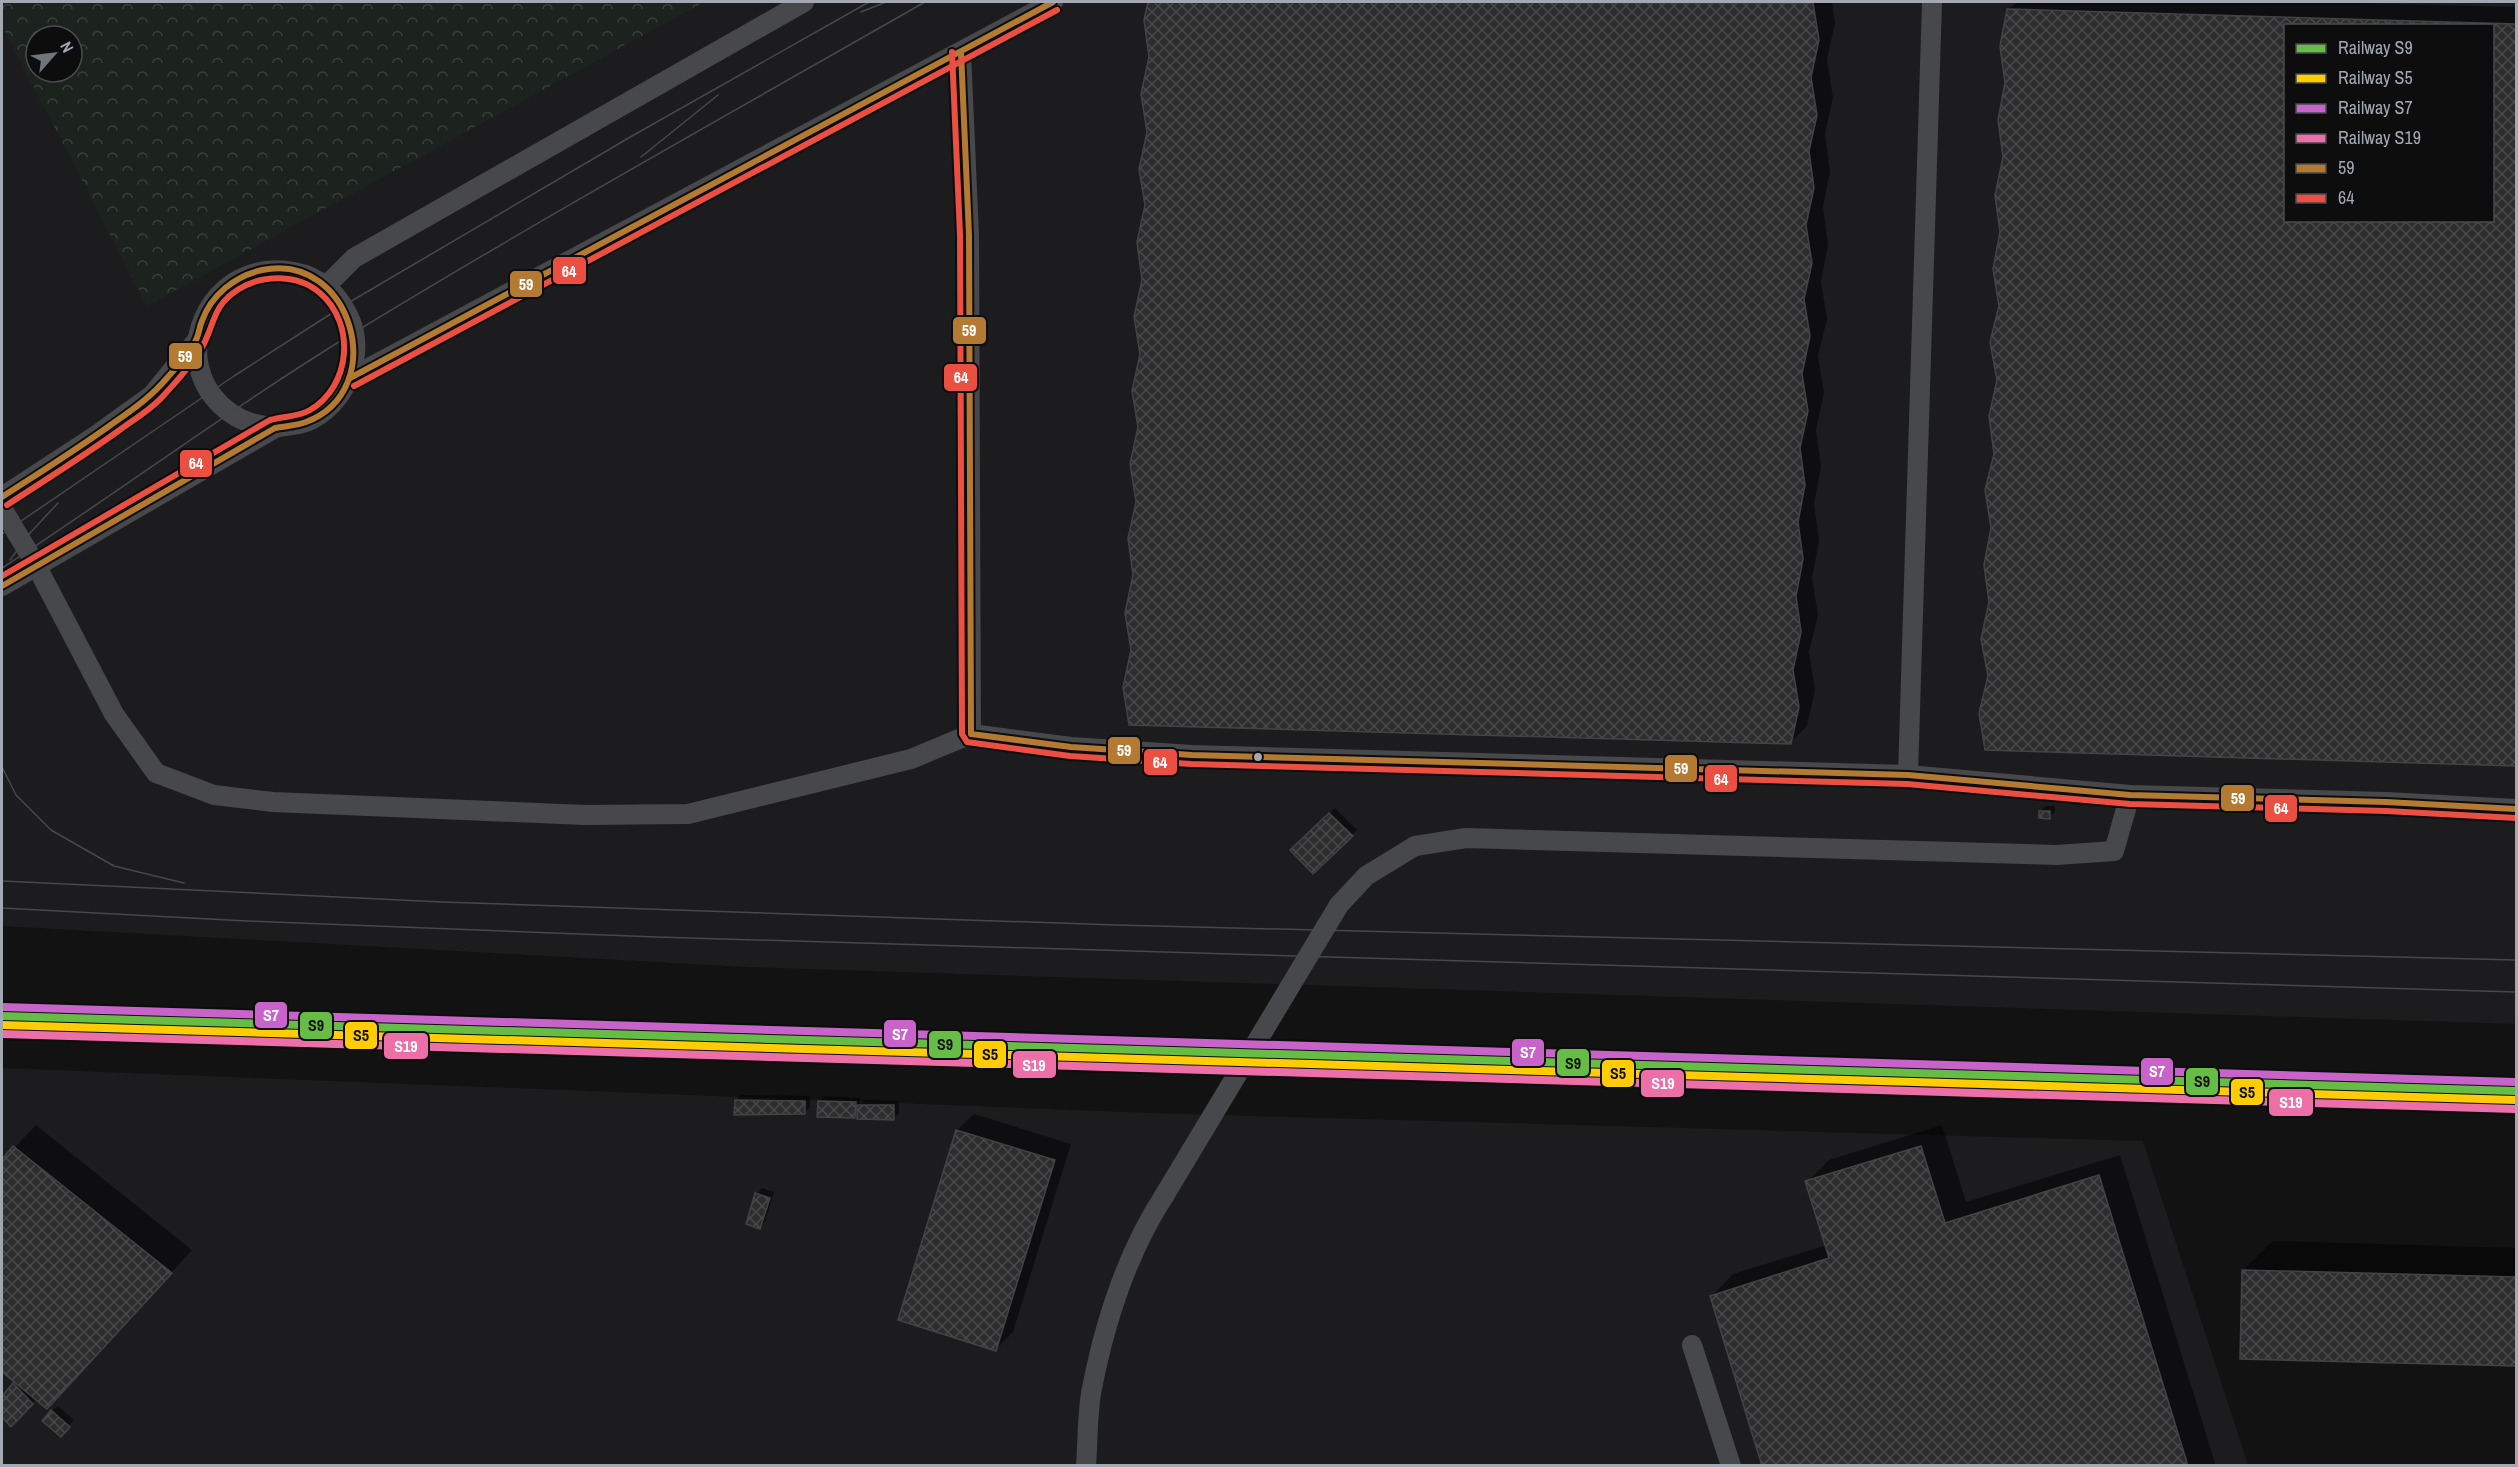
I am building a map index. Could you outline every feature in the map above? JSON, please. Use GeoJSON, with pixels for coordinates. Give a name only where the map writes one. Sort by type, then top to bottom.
{"type":"FeatureCollection","features":[{"type":"Feature","properties":{"kind":"lane"},"geometry":{"type":"LineString","coordinates":[[326,286],[354,258],[804,2]]}},
{"type":"Feature","properties":{"kind":"lane"},"geometry":{"type":"LineString","coordinates":[[350,378],[1053,2]]}},
{"type":"Feature","properties":{"kind":"lane"},"geometry":{"type":"LineString","coordinates":[[1908,776],[1932,2]]}},
{"type":"Feature","properties":{"kind":"lane"},"geometry":{"type":"LineString","coordinates":[[961,52],[969,235],[971,734]]}},
{"type":"Feature","properties":{"kind":"lane"},"geometry":{"type":"LineString","coordinates":[[2,586],[274,428],[306,422],[332,405],[350,378],[355,356],[354,333],[343,306],[326,286],[305,274],[281,269],[257,271],[235,280],[216,296],[203,316],[197,340],[199,367],[210,392],[231,413],[252,424],[274,428]]}},
{"type":"Feature","properties":{"kind":"lane"},"geometry":{"type":"LineString","coordinates":[[2,497],[95,436],[152,395],[197,340]]}},
{"type":"Feature","properties":{"kind":"lane"},"geometry":{"type":"LineString","coordinates":[[2,508],[37,567],[114,714],[156,773],[214,795],[273,802],[562,814],[688,814],[911,759],[971,734],[1071,747],[1192,755],[1908,776],[2130,795],[2517,808]]}},
{"type":"Feature","properties":{"kind":"lane"},"geometry":{"type":"LineString","coordinates":[[1086,1466],[1092,1390],[1111,1310],[1145,1225],[1339,904],[1366,876],[1415,846],[1466,838],[2057,855],[2114,850],[2130,795]]}},
{"type":"Feature","properties":{"kind":"lane"},"geometry":{"type":"LineString","coordinates":[[1692,1345],[1731,1466]]}},
{"type":"Feature","properties":{"kind":"shaded area"},"geometry":{"type":"Polygon","coordinates":[[[2,2],[2516,2],[2516,1024],[748,967],[2,926],[2,2]]]}},
{"type":"Feature","properties":{"kind":"shaded area"},"geometry":{"type":"Polygon","coordinates":[[[2,1068],[1149,1113],[2143,1141],[2248,1465],[2,1466],[2,1068]]]}},
{"type":"Feature","properties":{"kind":"green space"},"geometry":{"type":"Polygon","coordinates":[[[2,2],[704,2],[147,306],[32,84],[84,84],[84,24],[24,24],[24,68],[2,26],[2,2]]]}},
{"type":"Feature","properties":{"kind":"building"},"geometry":{"type":"Polygon","coordinates":[[[1148,2],[1813,3],[1819,40],[1811,77],[1817,115],[1809,151],[1814,188],[1806,225],[1812,263],[1804,299],[1810,336],[1802,374],[1808,411],[1800,448],[1805,485],[1798,522],[1803,559],[1796,596],[1801,632],[1793,670],[1799,707],[1791,744],[1129,725],[1123,687],[1131,650],[1125,613],[1133,575],[1128,538],[1136,502],[1130,464],[1138,427],[1132,391],[1140,354],[1134,317],[1142,280],[1137,242],[1145,205],[1139,169],[1147,132],[1141,94],[1149,57],[1144,20],[1148,2]]]}},
{"type":"Feature","properties":{"kind":"building"},"geometry":{"type":"Polygon","coordinates":[[[2007,9],[2516,24],[2516,766],[1985,750],[1979,713],[1988,676],[1981,639],[1989,602],[1984,565],[1991,528],[1985,490],[1994,454],[1989,416],[1997,380],[1990,342],[1999,306],[1993,269],[2000,232],[1995,195],[2003,157],[1998,120],[2005,83],[2000,46],[2007,9]]]}},
{"type":"Feature","properties":{"kind":"building"},"geometry":{"type":"Polygon","coordinates":[[[2039,811],[2050,811],[2050,819],[2039,818],[2039,811]]]}},
{"type":"Feature","properties":{"kind":"building"},"geometry":{"type":"Polygon","coordinates":[[[1329,813],[1353,836],[1313,874],[1290,850],[1329,813]]]}},
{"type":"Feature","properties":{"kind":"building"},"geometry":{"type":"Polygon","coordinates":[[[735,1100],[805,1101],[805,1114],[734,1115],[735,1100]]]}},
{"type":"Feature","properties":{"kind":"building"},"geometry":{"type":"Polygon","coordinates":[[[818,1101],[856,1102],[855,1118],[817,1117],[818,1101]]]}},
{"type":"Feature","properties":{"kind":"building"},"geometry":{"type":"Polygon","coordinates":[[[857,1105],[894,1105],[894,1120],[857,1119],[857,1105]]]}},
{"type":"Feature","properties":{"kind":"building"},"geometry":{"type":"Polygon","coordinates":[[[956,1130],[1055,1160],[996,1351],[898,1320],[956,1130]]]}},
{"type":"Feature","properties":{"kind":"building"},"geometry":{"type":"Polygon","coordinates":[[[13,1146],[172,1273],[47,1409],[2,1372],[2,1159],[13,1146]]]}},
{"type":"Feature","properties":{"kind":"building"},"geometry":{"type":"Polygon","coordinates":[[[1921,1146],[1945,1223],[2099,1175],[2188,1466],[1762,1466],[1710,1296],[1829,1258],[1805,1181],[1921,1146]]]}},
{"type":"Feature","properties":{"kind":"building"},"geometry":{"type":"Polygon","coordinates":[[[755,1193],[770,1198],[760,1229],[746,1224],[755,1193]]]}},
{"type":"Feature","properties":{"kind":"building"},"geometry":{"type":"Polygon","coordinates":[[[2242,1270],[2516,1277],[2516,1366],[2240,1359],[2242,1270]]]}},
{"type":"Feature","properties":{"kind":"building"},"geometry":{"type":"Polygon","coordinates":[[[13,1383],[33,1404],[11,1427],[2,1417],[2,1396],[13,1383]]]}},
{"type":"Feature","properties":{"kind":"building"},"geometry":{"type":"Polygon","coordinates":[[[51,1410],[70,1427],[61,1437],[42,1421],[51,1410]]]}},
{"type":"Feature","properties":{"kind":"tram line"},"geometry":{"type":"LineString","coordinates":[[2,534],[234,376],[343,306],[632,136],[869,2]]}},
{"type":"Feature","properties":{"kind":"tram line"},"geometry":{"type":"LineString","coordinates":[[861,12],[886,2]]}},
{"type":"Feature","properties":{"kind":"tram line"},"geometry":{"type":"LineString","coordinates":[[2,568],[265,389],[355,332],[567,206],[925,2]]}},
{"type":"Feature","properties":{"kind":"tram line"},"geometry":{"type":"LineString","coordinates":[[641,157],[718,95]]}},
{"type":"Feature","properties":{"kind":"tram line"},"geometry":{"type":"LineString","coordinates":[[10,560],[30,533],[58,503]]}},
{"type":"Feature","properties":{"kind":"tram line"},"geometry":{"type":"LineString","coordinates":[[2,767],[16,795],[51,830],[114,866],[184,883]]}},
{"type":"Feature","properties":{"kind":"tram line"},"geometry":{"type":"LineString","coordinates":[[2,881],[442,902],[1116,925],[2516,960]]}},
{"type":"Feature","properties":{"kind":"tram line"},"geometry":{"type":"LineString","coordinates":[[2,908],[247,921],[657,937],[2516,992]]}},
{"type":"Feature","properties":{"kind":"rail line","name":"S7"},"geometry":{"type":"LineString","coordinates":[[2,1007],[2516,1082]]}},
{"type":"Feature","properties":{"kind":"rail line","name":"S9"},"geometry":{"type":"LineString","coordinates":[[2,1016],[2516,1091]]}},
{"type":"Feature","properties":{"kind":"rail line","name":"S5"},"geometry":{"type":"LineString","coordinates":[[2,1025],[2516,1100]]}},
{"type":"Feature","properties":{"kind":"rail line","name":"S19"},"geometry":{"type":"LineString","coordinates":[[2,1034],[2515,1109]]}},
{"type":"Feature","properties":{"kind":"transit line","name":"59"},"geometry":{"type":"LineString","coordinates":[[350,378],[1053,2]]}},
{"type":"Feature","properties":{"kind":"transit line","name":"64"},"geometry":{"type":"LineString","coordinates":[[354,386],[1057,10]]}},
{"type":"Feature","properties":{"kind":"transit line","name":"64"},"geometry":{"type":"LineString","coordinates":[[952,52],[960,235],[962,734],[967,742],[1070,756],[1191,764],[1907,784],[2130,804],[2386,811],[2516,818]]}},
{"type":"Feature","properties":{"kind":"transit line","name":"59"},"geometry":{"type":"LineString","coordinates":[[961,52],[969,235],[971,734],[1071,747],[1192,755],[1908,775],[2130,795],[2386,802],[2516,809]]}},
{"type":"Feature","properties":{"kind":"transit line","name":"59"},"geometry":{"type":"LineString","coordinates":[[2,497],[98,434],[154,391],[192,347],[211,303],[234,282],[262,270],[293,270],[319,281],[338,301],[350,327],[353,355],[348,382],[332,406],[306,422],[275,428],[2,586]]}},
{"type":"Feature","properties":{"kind":"transit line","name":"64"},"geometry":{"type":"LineString","coordinates":[[2,576],[270,420],[305,412],[324,399],[334,386],[341,371],[344,354],[343,337],[332,306],[311,287],[291,279],[269,279],[248,284],[239,289],[223,302],[206,341],[197,355],[159,400],[93,449],[7,505]]}}]}
